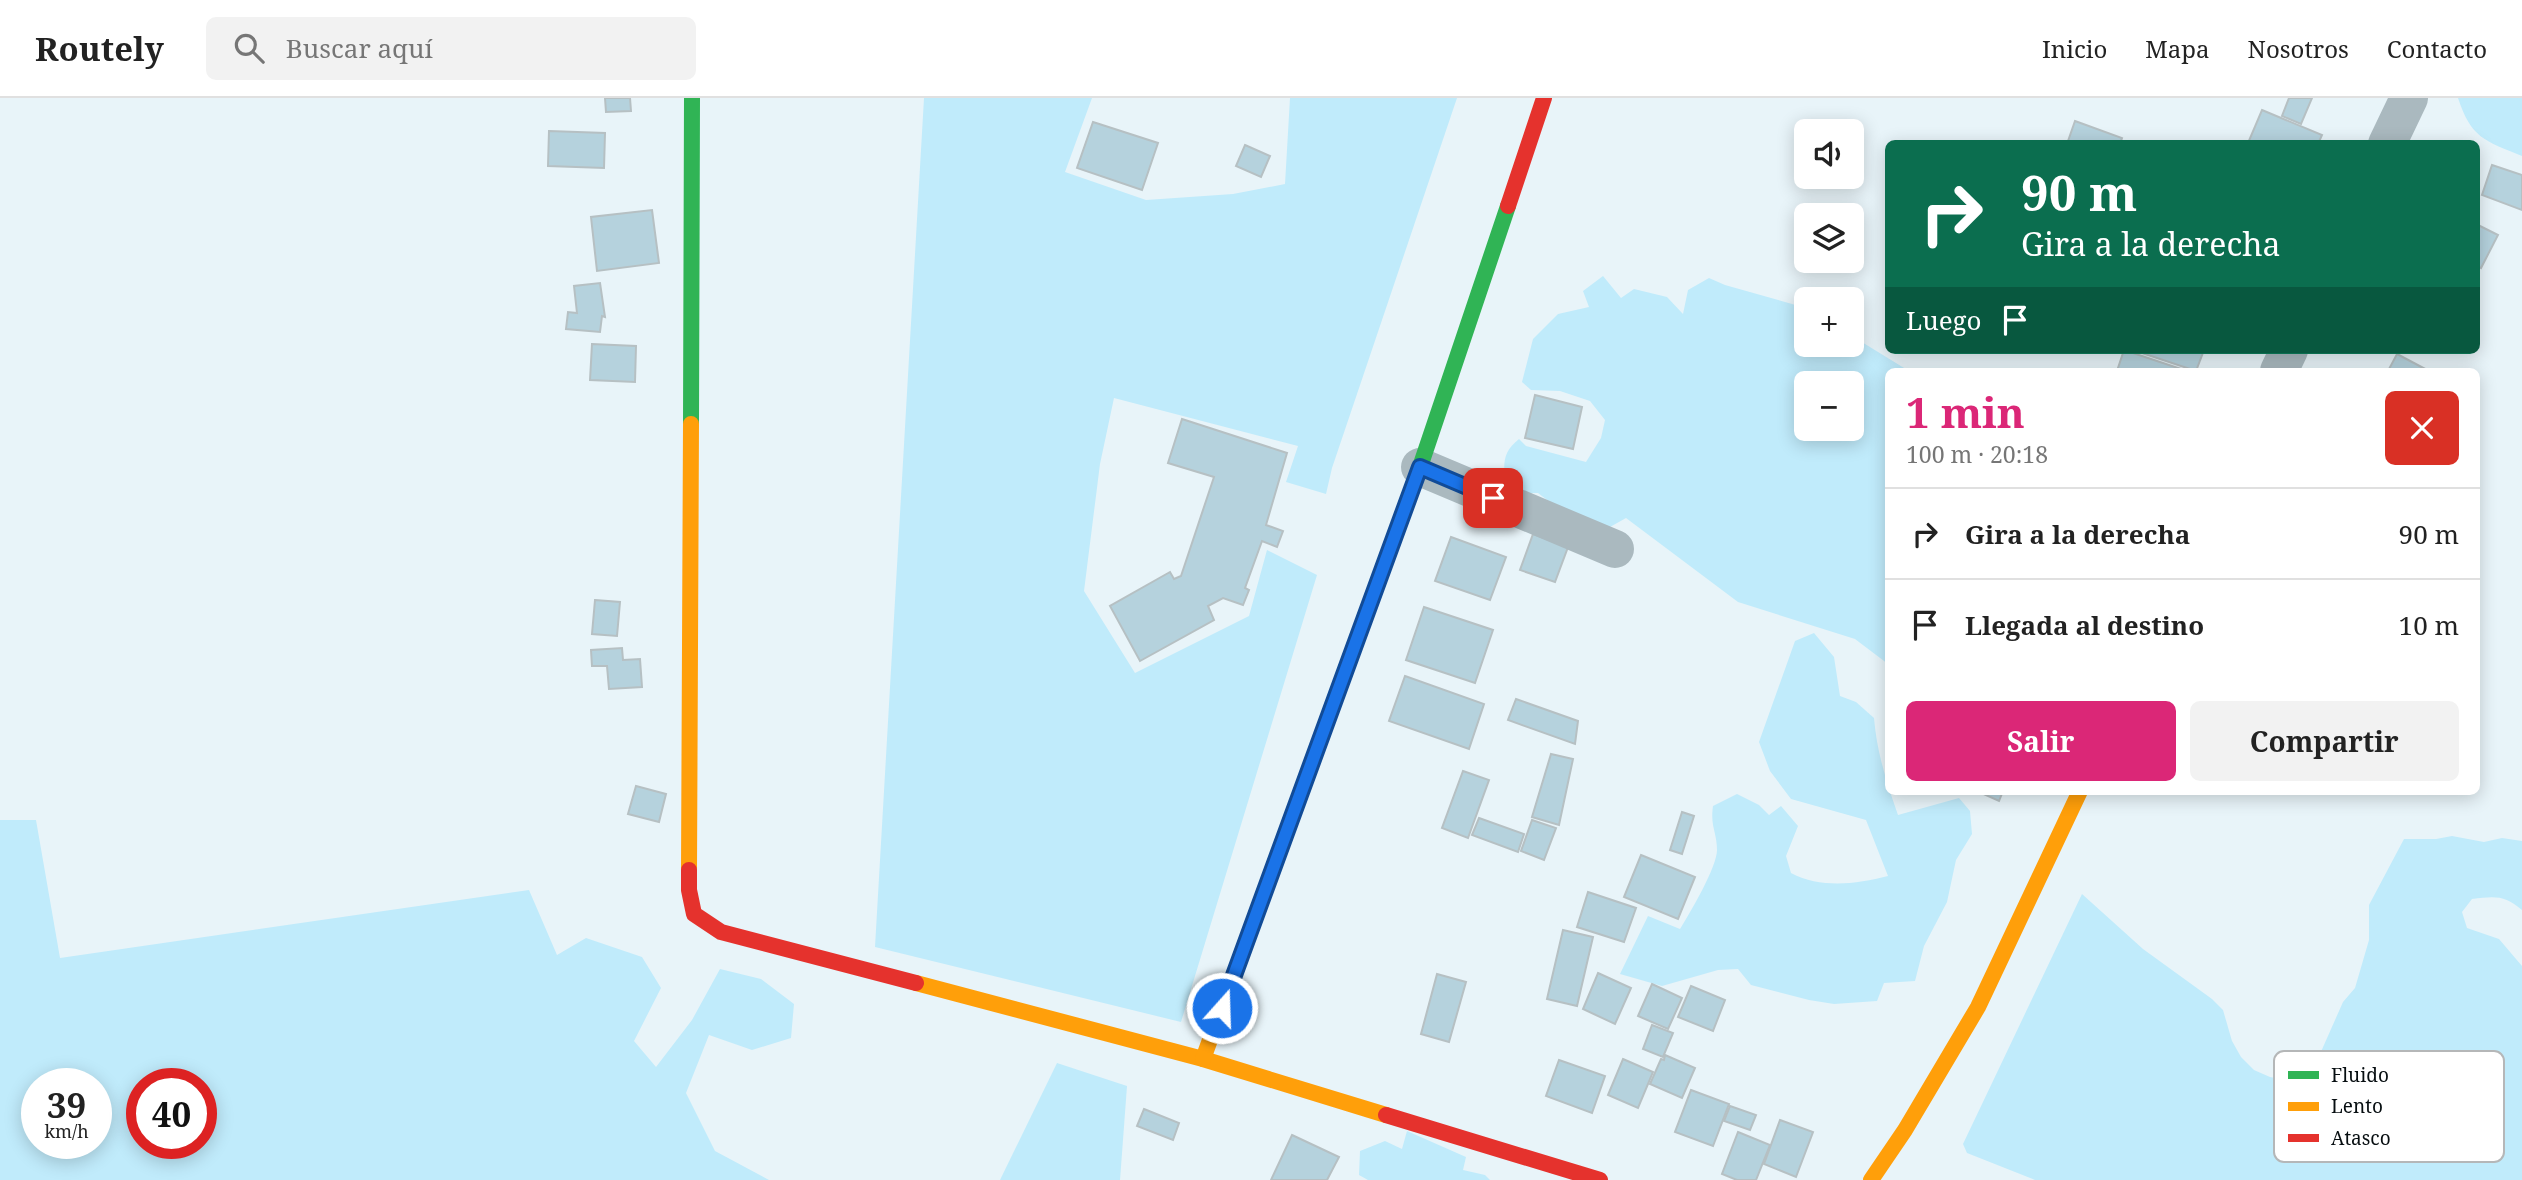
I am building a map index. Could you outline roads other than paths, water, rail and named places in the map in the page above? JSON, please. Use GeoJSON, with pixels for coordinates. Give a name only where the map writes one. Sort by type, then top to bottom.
{"type":"FeatureCollection","features":[{"type":"Feature","properties":{"kind":"street"},"geometry":{"type":"LineString","coordinates":[[692,98],[689,890],[694,914],[721,932],[1203,1059],[1600,1180]]}},
{"type":"Feature","properties":{"kind":"street"},"geometry":{"type":"LineString","coordinates":[[1203,1059],[1420,467],[1544,98]]}},
{"type":"Feature","properties":{"kind":"street"},"geometry":{"type":"LineString","coordinates":[[2389,140],[2409,98]]}},
{"type":"Feature","properties":{"kind":"street"},"geometry":{"type":"LineString","coordinates":[[1420,467],[1615,549]]}},
{"type":"Feature","properties":{"kind":"street"},"geometry":{"type":"LineString","coordinates":[[1871,1180],[1905,1130],[1978,1007],[2078,795]]}}]}
